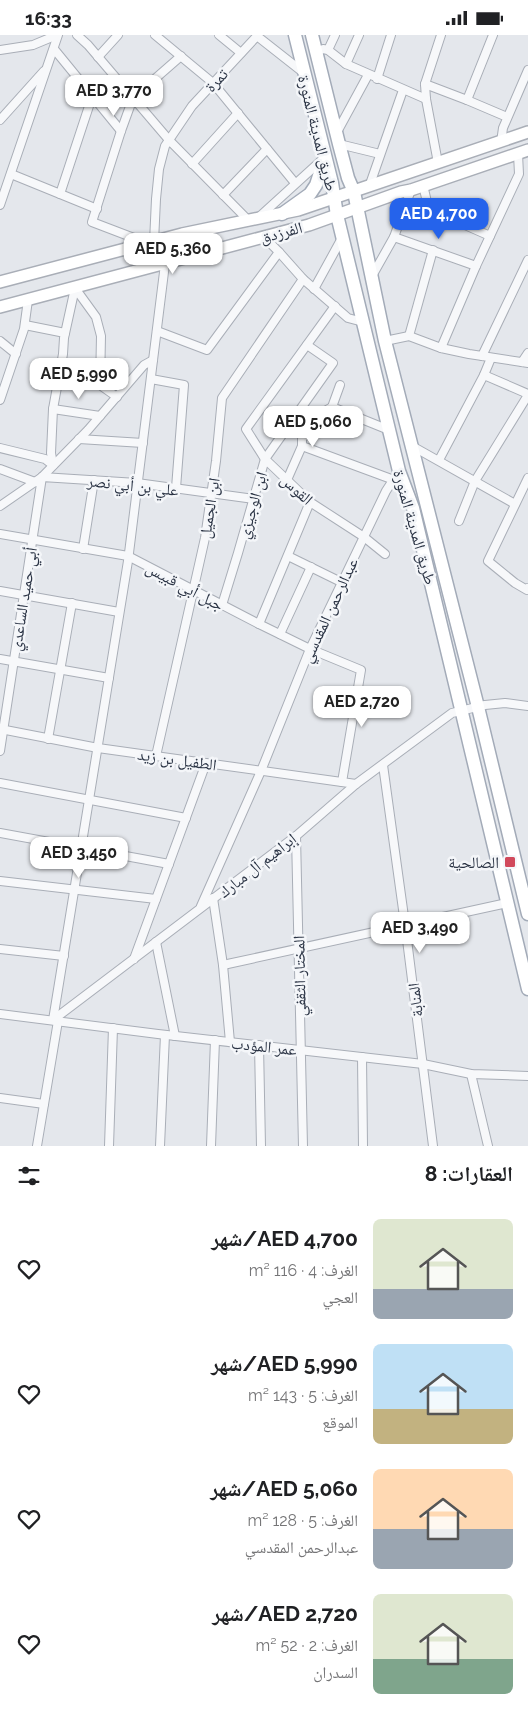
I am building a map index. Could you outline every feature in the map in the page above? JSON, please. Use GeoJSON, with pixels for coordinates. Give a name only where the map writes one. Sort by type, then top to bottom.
{"type":"FeatureCollection","features":[{"type":"Feature","properties":{"kind":"main road","name":"طريق المدينة المنورة"},"geometry":{"type":"LineString","coordinates":[[295,35],[389,430],[396,476],[413,508],[528,989]]}},
{"type":"Feature","properties":{"kind":"main road","name":"طريق المدينة المنورة"},"geometry":{"type":"LineString","coordinates":[[312,35],[323,51],[338,138],[358,208],[385,341],[478,707],[528,914]]}},
{"type":"Feature","properties":{"kind":"main road","name":"الفرزدق"},"geometry":{"type":"LineString","coordinates":[[0,282],[151,243],[298,210],[528,132]]}},
{"type":"Feature","properties":{"kind":"main road","name":"الفرزدق"},"geometry":{"type":"LineString","coordinates":[[0,307],[309,225],[401,192],[523,152]]}},
{"type":"Feature","properties":{"kind":"main road"},"geometry":{"type":"LineString","coordinates":[[282,214],[310,194],[316,185],[325,157]]}},
{"type":"Feature","properties":{"kind":"street"},"geometry":{"type":"LineString","coordinates":[[0,205],[58,35]]}},
{"type":"Feature","properties":{"kind":"street"},"geometry":{"type":"LineString","coordinates":[[0,50],[33,45],[58,35]]}},
{"type":"Feature","properties":{"kind":"street"},"geometry":{"type":"LineString","coordinates":[[77,35],[169,140],[223,195],[253,220],[325,157]]}},
{"type":"Feature","properties":{"kind":"street"},"geometry":{"type":"LineString","coordinates":[[98,57],[118,35]]}},
{"type":"Feature","properties":{"kind":"street"},"geometry":{"type":"LineString","coordinates":[[155,35],[213,83],[295,183]]}},
{"type":"Feature","properties":{"kind":"street"},"geometry":{"type":"LineString","coordinates":[[219,35],[241,53]]}},
{"type":"Feature","properties":{"kind":"street"},"geometry":{"type":"LineString","coordinates":[[335,35],[323,51],[368,75],[426,99]]}},
{"type":"Feature","properties":{"kind":"street"},"geometry":{"type":"LineString","coordinates":[[346,64],[359,35]]}},
{"type":"Feature","properties":{"kind":"street"},"geometry":{"type":"LineString","coordinates":[[377,79],[391,35]]}},
{"type":"Feature","properties":{"kind":"street"},"geometry":{"type":"LineString","coordinates":[[438,163],[425,84],[441,35]]}},
{"type":"Feature","properties":{"kind":"street"},"geometry":{"type":"LineString","coordinates":[[467,100],[493,35]]}},
{"type":"Feature","properties":{"kind":"street","name":"تمرة"},"geometry":{"type":"LineString","coordinates":[[151,243],[159,169],[165,146],[192,106],[257,36],[304,73]]}},
{"type":"Feature","properties":{"kind":"street"},"geometry":{"type":"LineString","coordinates":[[54,49],[120,131]]}},
{"type":"Feature","properties":{"kind":"street"},"geometry":{"type":"LineString","coordinates":[[151,243],[92,222],[120,131],[133,98],[181,56]]}},
{"type":"Feature","properties":{"kind":"street"},"geometry":{"type":"LineString","coordinates":[[0,120],[47,68]]}},
{"type":"Feature","properties":{"kind":"street"},"geometry":{"type":"LineString","coordinates":[[501,141],[507,117],[528,70]]}},
{"type":"Feature","properties":{"kind":"street"},"geometry":{"type":"LineString","coordinates":[[368,75],[338,138],[380,154]]}},
{"type":"Feature","properties":{"kind":"street"},"geometry":{"type":"LineString","coordinates":[[425,84],[507,117]]}},
{"type":"Feature","properties":{"kind":"street"},"geometry":{"type":"LineString","coordinates":[[368,187],[403,90]]}},
{"type":"Feature","properties":{"kind":"street"},"geometry":{"type":"LineString","coordinates":[[60,194],[92,97]]}},
{"type":"Feature","properties":{"kind":"street"},"geometry":{"type":"LineString","coordinates":[[192,164],[238,113]]}},
{"type":"Feature","properties":{"kind":"street"},"geometry":{"type":"LineString","coordinates":[[223,195],[267,149]]}},
{"type":"Feature","properties":{"kind":"street"},"geometry":{"type":"LineString","coordinates":[[441,348],[476,266],[519,174],[523,152]]}},
{"type":"Feature","properties":{"kind":"street"},"geometry":{"type":"LineString","coordinates":[[10,174],[97,209]]}},
{"type":"Feature","properties":{"kind":"street"},"geometry":{"type":"LineString","coordinates":[[519,174],[528,180]]}},
{"type":"Feature","properties":{"kind":"street"},"geometry":{"type":"LineString","coordinates":[[423,185],[426,201],[431,211],[490,236]]}},
{"type":"Feature","properties":{"kind":"street"},"geometry":{"type":"LineString","coordinates":[[372,276],[394,237],[411,190]]}},
{"type":"Feature","properties":{"kind":"street"},"geometry":{"type":"LineString","coordinates":[[264,237],[302,279],[348,318],[363,321]]}},
{"type":"Feature","properties":{"kind":"street"},"geometry":{"type":"LineString","coordinates":[[314,289],[342,237]]}},
{"type":"Feature","properties":{"kind":"street"},"geometry":{"type":"LineString","coordinates":[[394,237],[476,266]]}},
{"type":"Feature","properties":{"kind":"street"},"geometry":{"type":"LineString","coordinates":[[409,336],[432,250]]}},
{"type":"Feature","properties":{"kind":"street"},"geometry":{"type":"LineString","coordinates":[[157,331],[207,349],[279,252]]}},
{"type":"Feature","properties":{"kind":"street"},"geometry":{"type":"LineString","coordinates":[[482,356],[525,275],[528,260]]}},
{"type":"Feature","properties":{"kind":"street"},"geometry":{"type":"LineString","coordinates":[[36,1146],[44,1104],[64,956],[128,556],[165,264]]}},
{"type":"Feature","properties":{"kind":"street","name":"ابن الجميل"},"geometry":{"type":"LineString","coordinates":[[156,756],[205,538],[216,461],[222,398],[302,279]]}},
{"type":"Feature","properties":{"kind":"street"},"geometry":{"type":"LineString","coordinates":[[53,465],[50,444],[54,409],[65,333],[75,288]]}},
{"type":"Feature","properties":{"kind":"street"},"geometry":{"type":"LineString","coordinates":[[75,288],[96,317],[101,336],[100,385],[117,397]]}},
{"type":"Feature","properties":{"kind":"street"},"geometry":{"type":"LineString","coordinates":[[0,401],[25,325],[28,300]]}},
{"type":"Feature","properties":{"kind":"street","name":"القوس"},"geometry":{"type":"LineString","coordinates":[[335,307],[246,429],[265,459],[310,503],[364,537],[386,554]]}},
{"type":"Feature","properties":{"kind":"street"},"geometry":{"type":"LineString","coordinates":[[25,325],[65,333]]}},
{"type":"Feature","properties":{"kind":"street"},"geometry":{"type":"LineString","coordinates":[[385,341],[409,336],[441,348],[525,363],[528,353]]}},
{"type":"Feature","properties":{"kind":"street"},"geometry":{"type":"LineString","coordinates":[[0,341],[16,354]]}},
{"type":"Feature","properties":{"kind":"street","name":"ابن الوجيزي"},"geometry":{"type":"LineString","coordinates":[[222,605],[265,459],[333,363],[307,345]]}},
{"type":"Feature","properties":{"kind":"street"},"geometry":{"type":"LineString","coordinates":[[438,460],[484,375],[491,358]]}},
{"type":"Feature","properties":{"kind":"street"},"geometry":{"type":"LineString","coordinates":[[0,507],[38,479],[53,465],[100,416],[144,365],[153,361]]}},
{"type":"Feature","properties":{"kind":"street"},"geometry":{"type":"LineString","coordinates":[[459,521],[475,481],[528,395],[484,375]]}},
{"type":"Feature","properties":{"kind":"street"},"geometry":{"type":"LineString","coordinates":[[151,379],[184,385],[176,488]]}},
{"type":"Feature","properties":{"kind":"street"},"geometry":{"type":"LineString","coordinates":[[287,480],[302,446],[302,439],[323,412],[332,407],[340,385]]}},
{"type":"Feature","properties":{"kind":"street"},"geometry":{"type":"LineString","coordinates":[[332,407],[389,430]]}},
{"type":"Feature","properties":{"kind":"street"},"geometry":{"type":"LineString","coordinates":[[54,409],[100,416]]}},
{"type":"Feature","properties":{"kind":"street"},"geometry":{"type":"LineString","coordinates":[[79,439],[143,443]]}},
{"type":"Feature","properties":{"kind":"street"},"geometry":{"type":"LineString","coordinates":[[302,446],[396,476]]}},
{"type":"Feature","properties":{"kind":"street"},"geometry":{"type":"LineString","coordinates":[[412,446],[515,504]]}},
{"type":"Feature","properties":{"kind":"street"},"geometry":{"type":"LineString","coordinates":[[0,448],[45,459],[53,465]]}},
{"type":"Feature","properties":{"kind":"street","name":"علي بن أبي نصر"},"geometry":{"type":"LineString","coordinates":[[0,469],[38,479],[138,483],[254,499]]}},
{"type":"Feature","properties":{"kind":"street","name":"عبدالرحمن المقدسي"},"geometry":{"type":"LineString","coordinates":[[200,908],[261,771],[310,649],[341,582],[396,476]]}},
{"type":"Feature","properties":{"kind":"street"},"geometry":{"type":"LineString","coordinates":[[528,478],[488,561],[515,583],[528,590]]}},
{"type":"Feature","properties":{"kind":"street","name":"أبي حميد الساعدي"},"geometry":{"type":"LineString","coordinates":[[0,751],[32,540],[38,479]]}},
{"type":"Feature","properties":{"kind":"street"},"geometry":{"type":"LineString","coordinates":[[83,549],[94,481]]}},
{"type":"Feature","properties":{"kind":"street"},"geometry":{"type":"LineString","coordinates":[[259,624],[310,503]]}},
{"type":"Feature","properties":{"kind":"street","name":"جبل أبي قبيس"},"geometry":{"type":"LineString","coordinates":[[0,534],[128,556],[310,649],[361,670],[342,782]]}},
{"type":"Feature","properties":{"kind":"street"},"geometry":{"type":"LineString","coordinates":[[288,556],[341,582]]}},
{"type":"Feature","properties":{"kind":"street"},"geometry":{"type":"LineString","coordinates":[[280,634],[311,567]]}},
{"type":"Feature","properties":{"kind":"street"},"geometry":{"type":"LineString","coordinates":[[0,591],[119,612]]}},
{"type":"Feature","properties":{"kind":"street"},"geometry":{"type":"LineString","coordinates":[[48,739],[72,603]]}},
{"type":"Feature","properties":{"kind":"street"},"geometry":{"type":"LineString","coordinates":[[0,659],[109,678]]}},
{"type":"Feature","properties":{"kind":"street","name":"إبراهيم آل مبارك"},"geometry":{"type":"LineString","coordinates":[[55,1021],[296,835],[356,784],[452,713],[505,703],[528,706]]}},
{"type":"Feature","properties":{"kind":"street","name":"الطفيل بن زيد"},"geometry":{"type":"LineString","coordinates":[[2,729],[98,748],[356,784]]}},
{"type":"Feature","properties":{"kind":"street"},"geometry":{"type":"LineString","coordinates":[[134,959],[206,763]]}},
{"type":"Feature","properties":{"kind":"street","name":"المنابة"},"geometry":{"type":"LineString","coordinates":[[383,765],[406,924],[433,1146]]}},
{"type":"Feature","properties":{"kind":"street"},"geometry":{"type":"LineString","coordinates":[[0,783],[186,818]]}},
{"type":"Feature","properties":{"kind":"street"},"geometry":{"type":"LineString","coordinates":[[0,833],[169,864]]}},
{"type":"Feature","properties":{"kind":"street","name":"المختار الثقفي"},"geometry":{"type":"LineString","coordinates":[[296,835],[303,1146]]}},
{"type":"Feature","properties":{"kind":"street"},"geometry":{"type":"LineString","coordinates":[[0,881],[156,899]]}},
{"type":"Feature","properties":{"kind":"street"},"geometry":{"type":"LineString","coordinates":[[213,899],[223,965],[230,1042]]}},
{"type":"Feature","properties":{"kind":"street"},"geometry":{"type":"LineString","coordinates":[[223,965],[298,947],[508,903]]}},
{"type":"Feature","properties":{"kind":"street"},"geometry":{"type":"LineString","coordinates":[[156,942],[175,1036]]}},
{"type":"Feature","properties":{"kind":"street"},"geometry":{"type":"LineString","coordinates":[[0,949],[64,956]]}},
{"type":"Feature","properties":{"kind":"street","name":"عمر المؤدب"},"geometry":{"type":"LineString","coordinates":[[0,1014],[215,1041],[422,1064],[471,1074],[528,1076]]}},
{"type":"Feature","properties":{"kind":"street"},"geometry":{"type":"LineString","coordinates":[[109,1146],[113,1028]]}},
{"type":"Feature","properties":{"kind":"street"},"geometry":{"type":"LineString","coordinates":[[160,1146],[165,1035]]}},
{"type":"Feature","properties":{"kind":"street"},"geometry":{"type":"LineString","coordinates":[[211,1146],[215,1041]]}},
{"type":"Feature","properties":{"kind":"street"},"geometry":{"type":"LineString","coordinates":[[259,1045],[261,1146]]}},
{"type":"Feature","properties":{"kind":"street"},"geometry":{"type":"LineString","coordinates":[[362,1057],[363,1146]]}},
{"type":"Feature","properties":{"kind":"street"},"geometry":{"type":"LineString","coordinates":[[471,1074],[488,1146]]}},
{"type":"Feature","properties":{"kind":"street"},"geometry":{"type":"LineString","coordinates":[[0,1098],[44,1104]]}},
{"type":"Feature","properties":{"kind":"place","name":"الصالحية"},"geometry":{"type":"Point","coordinates":[510,862]}}]}
